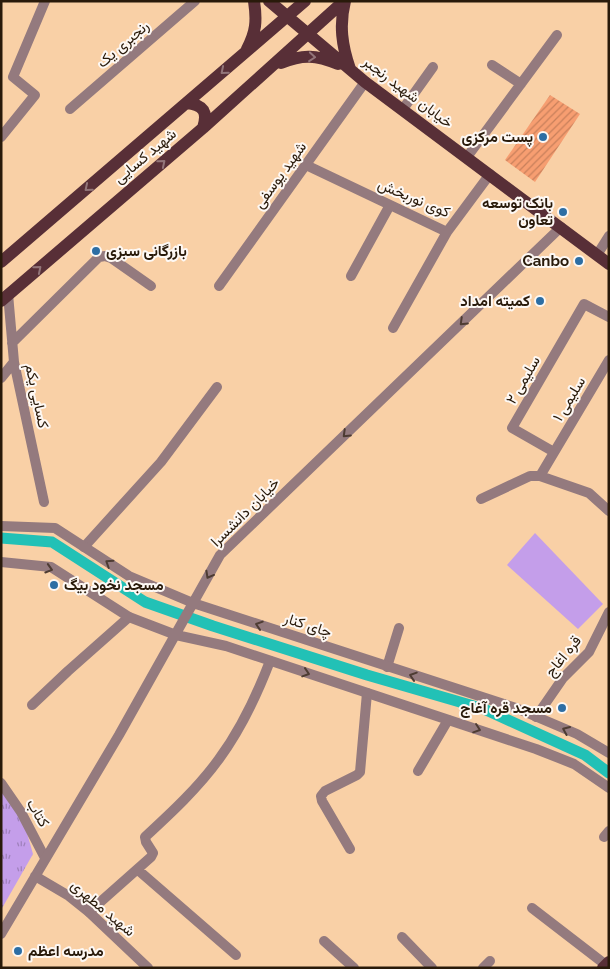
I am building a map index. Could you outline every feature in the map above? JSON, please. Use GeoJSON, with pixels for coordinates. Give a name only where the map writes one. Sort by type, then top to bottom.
{"type":"FeatureCollection","features":[{"type":"Feature","properties":{"kind":"main road"},"geometry":{"type":"LineString","coordinates":[[246,53],[253,37],[256,22],[254,1]]}},
{"type":"Feature","properties":{"kind":"main road","name":"خیابان شهید رنجبر"},"geometry":{"type":"LineString","coordinates":[[269,1],[365,82],[609,264]]}},
{"type":"Feature","properties":{"kind":"main road","name":"شهید کسایی"},"geometry":{"type":"LineString","coordinates":[[1,262],[305,1]]}},
{"type":"Feature","properties":{"kind":"main road"},"geometry":{"type":"LineString","coordinates":[[345,1],[341,24],[342,40],[350,69]]}},
{"type":"Feature","properties":{"kind":"main road","name":"شهید کسایی"},"geometry":{"type":"LineString","coordinates":[[4,298],[203,128],[345,1]]}},
{"type":"Feature","properties":{"kind":"main road"},"geometry":{"type":"LineString","coordinates":[[274,65],[296,57],[309,56],[324,58],[350,69]]}},
{"type":"Feature","properties":{"kind":"main road"},"geometry":{"type":"LineString","coordinates":[[187,103],[196,104],[204,110],[206,119],[203,128]]}},
{"type":"Feature","properties":{"kind":"street"},"geometry":{"type":"LineString","coordinates":[[1,137],[34,95],[13,77],[45,1]]}},
{"type":"Feature","properties":{"kind":"street","name":"رنجبری یک"},"geometry":{"type":"LineString","coordinates":[[70,109],[195,1]]}},
{"type":"Feature","properties":{"kind":"street"},"geometry":{"type":"LineString","coordinates":[[467,157],[557,35]]}},
{"type":"Feature","properties":{"kind":"street"},"geometry":{"type":"LineString","coordinates":[[492,65],[520,84]]}},
{"type":"Feature","properties":{"kind":"street"},"geometry":{"type":"LineString","coordinates":[[403,109],[433,67]]}},
{"type":"Feature","properties":{"kind":"street","name":"شهید یوسفی"},"geometry":{"type":"LineString","coordinates":[[218,286],[365,82]]}},
{"type":"Feature","properties":{"kind":"street","name":"کوی نوربخش"},"geometry":{"type":"LineString","coordinates":[[306,165],[447,232],[490,174]]}},
{"type":"Feature","properties":{"kind":"street"},"geometry":{"type":"LineString","coordinates":[[351,276],[390,205]]}},
{"type":"Feature","properties":{"kind":"street","name":"خیابان دانشسرا"},"geometry":{"type":"LineString","coordinates":[[1,934],[119,734],[220,555],[561,227]]}},
{"type":"Feature","properties":{"kind":"street"},"geometry":{"type":"LineString","coordinates":[[393,328],[447,232]]}},
{"type":"Feature","properties":{"kind":"street"},"geometry":{"type":"LineString","coordinates":[[597,255],[609,236]]}},
{"type":"Feature","properties":{"kind":"street"},"geometry":{"type":"LineString","coordinates":[[12,343],[99,257],[111,258],[152,286]]}},
{"type":"Feature","properties":{"kind":"street","name":"کسایی یکم"},"geometry":{"type":"LineString","coordinates":[[4,298],[14,362],[44,502]]}},
{"type":"Feature","properties":{"kind":"street","name":"سلیمی ۲"},"geometry":{"type":"LineString","coordinates":[[554,452],[512,428],[584,304],[609,317]]}},
{"type":"Feature","properties":{"kind":"street","name":"سلیمی ۱"},"geometry":{"type":"LineString","coordinates":[[540,476],[609,360]]}},
{"type":"Feature","properties":{"kind":"street"},"geometry":{"type":"LineString","coordinates":[[1,378],[14,362]]}},
{"type":"Feature","properties":{"kind":"street"},"geometry":{"type":"LineString","coordinates":[[84,547],[161,462],[217,387]]}},
{"type":"Feature","properties":{"kind":"street"},"geometry":{"type":"LineString","coordinates":[[481,500],[530,476],[540,476],[589,494],[609,511]]}},
{"type":"Feature","properties":{"kind":"street","name":"چای کنار"},"geometry":{"type":"LineString","coordinates":[[1,526],[56,528],[129,576],[193,603],[516,708],[577,734],[609,753]]}},
{"type":"Feature","properties":{"kind":"street"},"geometry":{"type":"LineString","coordinates":[[1,562],[51,567],[129,616],[176,635],[226,646],[536,749],[574,764],[609,788]]}},
{"type":"Feature","properties":{"kind":"street","name":"قره اغاج"},"geometry":{"type":"LineString","coordinates":[[536,717],[563,678],[589,652],[609,612]]}},
{"type":"Feature","properties":{"kind":"street"},"geometry":{"type":"LineString","coordinates":[[32,705],[129,616]]}},
{"type":"Feature","properties":{"kind":"street"},"geometry":{"type":"LineString","coordinates":[[387,667],[399,628]]}},
{"type":"Feature","properties":{"kind":"street"},"geometry":{"type":"LineString","coordinates":[[89,912],[138,870],[153,853],[146,842],[145,836],[188,796],[219,760],[251,705],[270,661]]}},
{"type":"Feature","properties":{"kind":"street"},"geometry":{"type":"LineString","coordinates":[[350,849],[322,802],[321,796],[325,791],[360,772],[367,692]]}},
{"type":"Feature","properties":{"kind":"street"},"geometry":{"type":"LineString","coordinates":[[418,771],[448,720]]}},
{"type":"Feature","properties":{"kind":"street","name":"کتاب"},"geometry":{"type":"LineString","coordinates":[[1,783],[21,812],[46,858]]}},
{"type":"Feature","properties":{"kind":"street"},"geometry":{"type":"LineString","coordinates":[[138,870],[236,955]]}},
{"type":"Feature","properties":{"kind":"street","name":"شهید مطهری"},"geometry":{"type":"LineString","coordinates":[[35,876],[69,896],[89,912],[148,968]]}},
{"type":"Feature","properties":{"kind":"street"},"geometry":{"type":"LineString","coordinates":[[532,908],[606,965]]}},
{"type":"Feature","properties":{"kind":"street"},"geometry":{"type":"LineString","coordinates":[[402,937],[432,968]]}},
{"type":"Feature","properties":{"kind":"street"},"geometry":{"type":"LineString","coordinates":[[324,941],[354,968]]}},
{"type":"Feature","properties":{"kind":"green space"},"geometry":{"type":"Polygon","coordinates":[[[535,533],[603,604],[578,629],[507,565],[535,533]]]}},
{"type":"Feature","properties":{"kind":"green space"},"geometry":{"type":"Polygon","coordinates":[[[1,783],[21,812],[33,854],[1,910],[1,783]]]}},
{"type":"Feature","properties":{"kind":"building","name":"پست مرکزی"},"geometry":{"type":"Polygon","coordinates":[[[550,95],[580,114],[535,182],[505,160],[550,95]]]}},
{"type":"Feature","properties":{"kind":"waterway"},"geometry":{"type":"LineString","coordinates":[[1,538],[52,542],[145,602],[213,626],[367,675],[484,709],[585,755],[609,773]]}},
{"type":"Feature","properties":{"kind":"place","name":"پست مرکزی"},"geometry":{"type":"Point","coordinates":[543,137]}},
{"type":"Feature","properties":{"kind":"place","name":"بانک توسعه تعاون"},"geometry":{"type":"Point","coordinates":[563,212]}},
{"type":"Feature","properties":{"kind":"place","name":"بازرگانی سبزی"},"geometry":{"type":"Point","coordinates":[96,251]}},
{"type":"Feature","properties":{"kind":"place","name":"Canbo"},"geometry":{"type":"Point","coordinates":[579,261]}},
{"type":"Feature","properties":{"kind":"place","name":"کمیته امداد"},"geometry":{"type":"Point","coordinates":[540,301]}},
{"type":"Feature","properties":{"kind":"place","name":"مسجد نخود‌ بیگ"},"geometry":{"type":"Point","coordinates":[54,585]}},
{"type":"Feature","properties":{"kind":"place","name":"مسجد قره آغاج"},"geometry":{"type":"Point","coordinates":[562,708]}},
{"type":"Feature","properties":{"kind":"place","name":"مدرسه اعظم"},"geometry":{"type":"Point","coordinates":[18,951]}}]}
